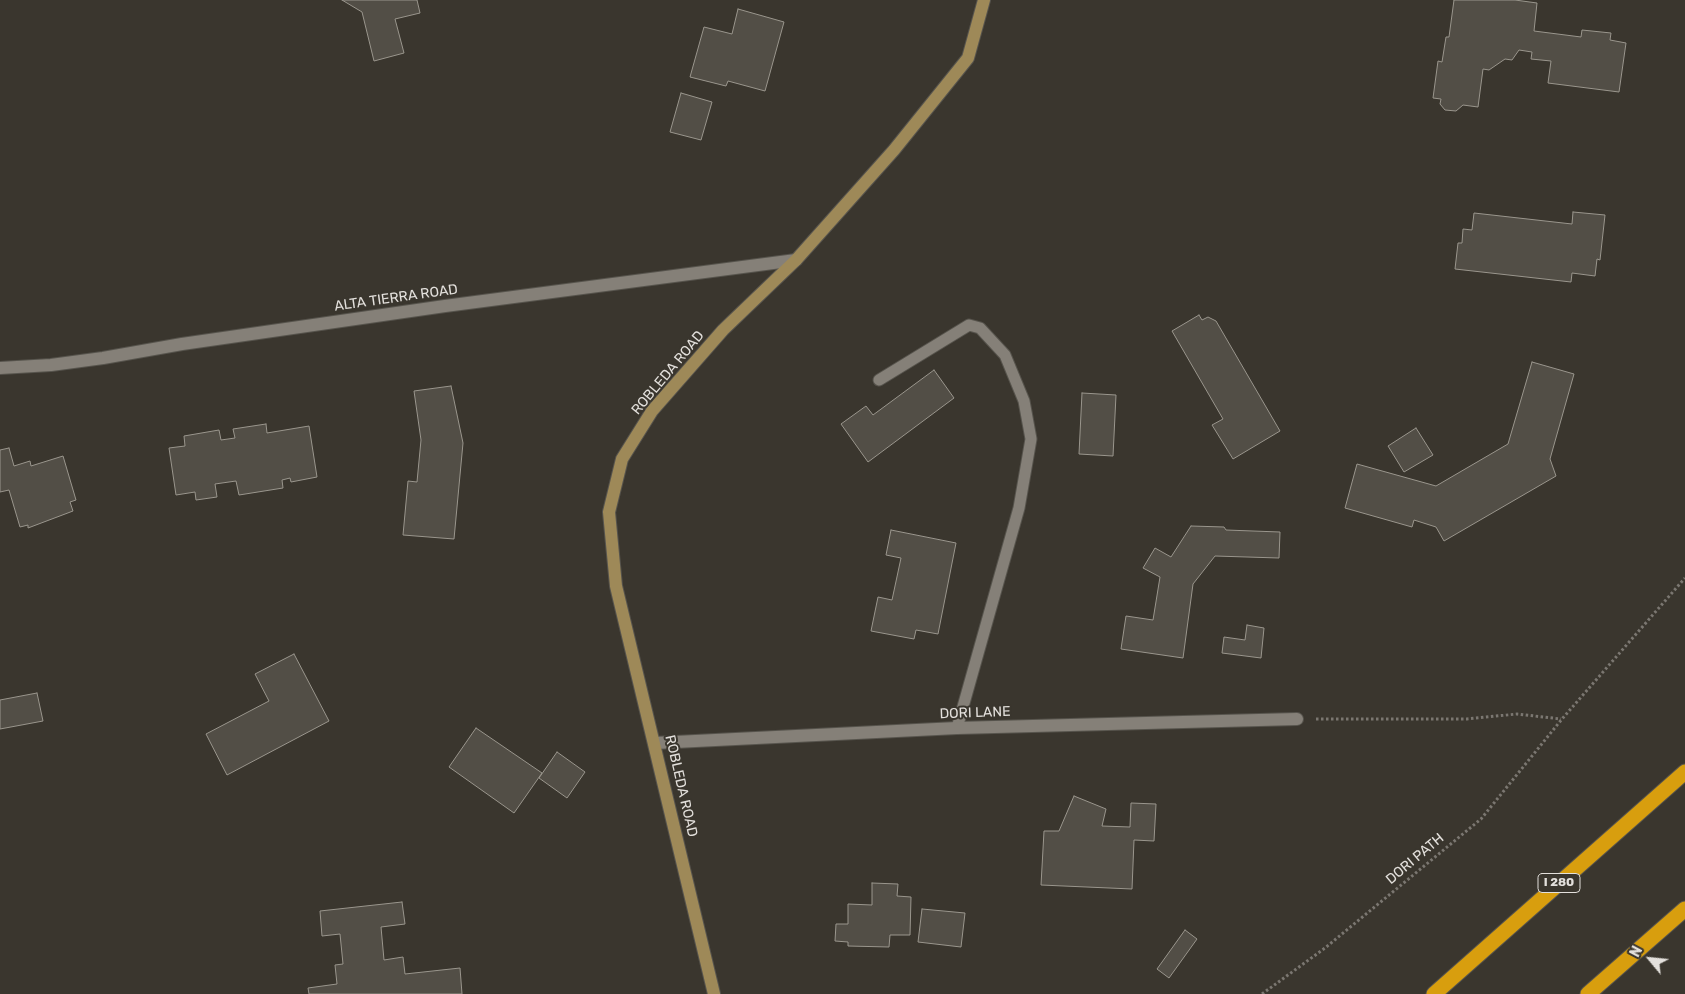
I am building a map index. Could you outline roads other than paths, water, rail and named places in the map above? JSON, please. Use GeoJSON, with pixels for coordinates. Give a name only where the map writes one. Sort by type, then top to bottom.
{"type":"FeatureCollection","features":[{"type":"Feature","properties":{"kind":"highway","name":"I 280"},"geometry":{"type":"LineString","coordinates":[[1434,994],[1685,772]]}},
{"type":"Feature","properties":{"kind":"highway"},"geometry":{"type":"LineString","coordinates":[[1588,994],[1685,909]]}},
{"type":"Feature","properties":{"kind":"street","name":"ROBLEDA ROAD"},"geometry":{"type":"LineString","coordinates":[[714,994],[616,586],[609,512],[622,459],[652,412],[723,330],[796,260],[894,150],[968,58],[984,0]]}},
{"type":"Feature","properties":{"kind":"street","name":"ALTA TIERRA ROAD"},"geometry":{"type":"LineString","coordinates":[[0,368],[86,360],[445,306],[796,260]]}},
{"type":"Feature","properties":{"kind":"street","name":"DORI LANE"},"geometry":{"type":"LineString","coordinates":[[655,744],[957,728],[1297,719]]}},
{"type":"Feature","properties":{"kind":"lane"},"geometry":{"type":"LineString","coordinates":[[880,380],[969,325],[980,328],[1005,356],[1024,401],[1031,439],[1019,508],[957,728]]}}]}
